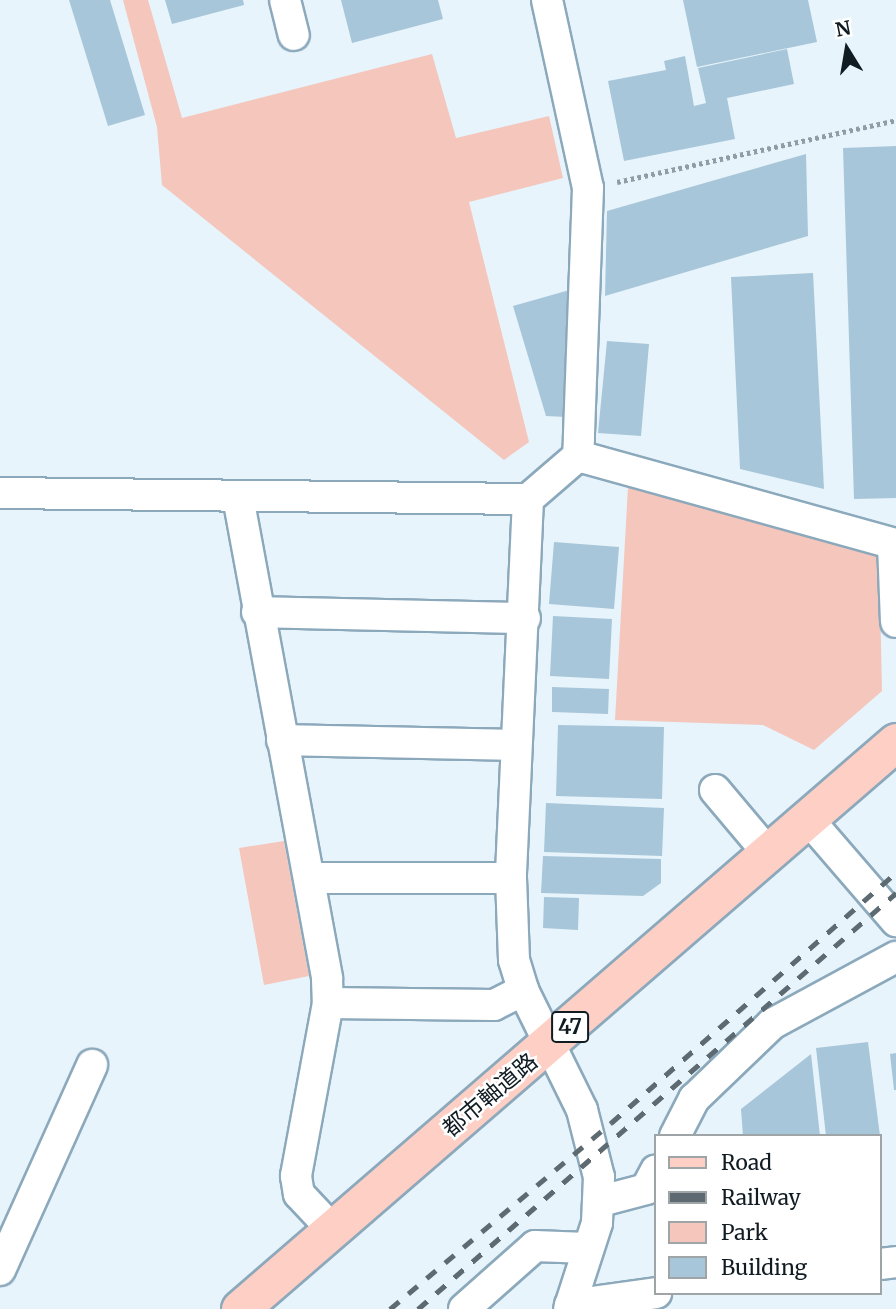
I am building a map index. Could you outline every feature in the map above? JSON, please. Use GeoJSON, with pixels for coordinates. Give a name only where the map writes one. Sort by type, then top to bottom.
{"type":"FeatureCollection","features":[{"type":"Feature","properties":{"kind":"main road","name":"都市軸道路"},"geometry":{"type":"LineString","coordinates":[[240,1309],[551,1044],[896,742]]}},
{"type":"Feature","properties":{"kind":"street"},"geometry":{"type":"LineString","coordinates":[[285,0],[294,35]]}},
{"type":"Feature","properties":{"kind":"street"},"geometry":{"type":"LineString","coordinates":[[0,493],[528,499],[578,456],[588,188],[547,0]]}},
{"type":"Feature","properties":{"kind":"street"},"geometry":{"type":"LineString","coordinates":[[578,456],[894,544],[896,622]]}},
{"type":"Feature","properties":{"kind":"street"},"geometry":{"type":"LineString","coordinates":[[238,496],[257,612],[311,878],[328,1003],[296,1175],[299,1194],[332,1230]]}},
{"type":"Feature","properties":{"kind":"street"},"geometry":{"type":"LineString","coordinates":[[528,499],[525,618],[516,745],[511,878],[514,960],[523,990],[582,1110],[601,1201],[569,1307],[654,1293]]}},
{"type":"Feature","properties":{"kind":"street"},"geometry":{"type":"LineString","coordinates":[[257,612],[525,618]]}},
{"type":"Feature","properties":{"kind":"street"},"geometry":{"type":"LineString","coordinates":[[282,740],[516,745]]}},
{"type":"Feature","properties":{"kind":"street"},"geometry":{"type":"LineString","coordinates":[[715,790],[768,853]]}},
{"type":"Feature","properties":{"kind":"street"},"geometry":{"type":"LineString","coordinates":[[808,818],[896,921]]}},
{"type":"Feature","properties":{"kind":"street"},"geometry":{"type":"LineString","coordinates":[[311,878],[511,878]]}},
{"type":"Feature","properties":{"kind":"street"},"geometry":{"type":"LineString","coordinates":[[676,1134],[694,1098],[772,1024],[896,957]]}},
{"type":"Feature","properties":{"kind":"street"},"geometry":{"type":"LineString","coordinates":[[328,1003],[495,1005],[523,990]]}},
{"type":"Feature","properties":{"kind":"street"},"geometry":{"type":"LineString","coordinates":[[0,1270],[92,1065]]}},
{"type":"Feature","properties":{"kind":"street"},"geometry":{"type":"LineString","coordinates":[[601,1201],[646,1189],[654,1174]]}},
{"type":"Feature","properties":{"kind":"street"},"geometry":{"type":"LineString","coordinates":[[464,1309],[535,1246],[587,1248]]}},
{"type":"Feature","properties":{"kind":"path"},"geometry":{"type":"LineString","coordinates":[[588,188],[896,120]]}},
{"type":"Feature","properties":{"kind":"green space"},"geometry":{"type":"Polygon","coordinates":[[[123,0],[148,0],[182,118],[432,54],[456,138],[549,116],[563,178],[469,202],[529,442],[504,460],[162,185],[157,127],[123,0]]]}},
{"type":"Feature","properties":{"kind":"green space"},"geometry":{"type":"Polygon","coordinates":[[[628,487],[879,553],[882,691],[814,750],[763,725],[615,720],[628,487]]]}},
{"type":"Feature","properties":{"kind":"green space"},"geometry":{"type":"Polygon","coordinates":[[[284,841],[309,976],[264,985],[239,848],[284,841]]]}},
{"type":"Feature","properties":{"kind":"building"},"geometry":{"type":"Polygon","coordinates":[[[69,0],[110,0],[145,115],[108,126],[69,0]]]}},
{"type":"Feature","properties":{"kind":"building"},"geometry":{"type":"Polygon","coordinates":[[[165,0],[243,0],[244,5],[172,24],[165,0]]]}},
{"type":"Feature","properties":{"kind":"building"},"geometry":{"type":"Polygon","coordinates":[[[341,0],[438,0],[443,19],[352,43],[341,0]]]}},
{"type":"Feature","properties":{"kind":"building"},"geometry":{"type":"Polygon","coordinates":[[[683,0],[808,0],[817,42],[697,67],[683,0]]]}},
{"type":"Feature","properties":{"kind":"building"},"geometry":{"type":"Polygon","coordinates":[[[787,49],[794,84],[727,98],[735,139],[624,161],[608,81],[666,70],[664,61],[685,56],[694,106],[706,103],[698,68],[787,49]]]}},
{"type":"Feature","properties":{"kind":"building"},"geometry":{"type":"Polygon","coordinates":[[[896,146],[896,498],[854,499],[843,148],[896,146]]]}},
{"type":"Feature","properties":{"kind":"building"},"geometry":{"type":"Polygon","coordinates":[[[806,154],[808,236],[605,296],[607,211],[806,154]]]}},
{"type":"Feature","properties":{"kind":"building"},"geometry":{"type":"Polygon","coordinates":[[[813,273],[824,489],[740,469],[731,277],[813,273]]]}},
{"type":"Feature","properties":{"kind":"building"},"geometry":{"type":"Polygon","coordinates":[[[573,289],[566,417],[546,416],[513,306],[573,289]]]}},
{"type":"Feature","properties":{"kind":"building"},"geometry":{"type":"Polygon","coordinates":[[[607,341],[649,344],[641,436],[598,433],[607,341]]]}},
{"type":"Feature","properties":{"kind":"building"},"geometry":{"type":"Polygon","coordinates":[[[554,542],[619,547],[614,609],[549,604],[554,542]]]}},
{"type":"Feature","properties":{"kind":"building"},"geometry":{"type":"Polygon","coordinates":[[[553,616],[612,619],[609,679],[550,676],[553,616]]]}},
{"type":"Feature","properties":{"kind":"building"},"geometry":{"type":"Polygon","coordinates":[[[552,687],[609,689],[608,714],[552,712],[552,687]]]}},
{"type":"Feature","properties":{"kind":"building"},"geometry":{"type":"Polygon","coordinates":[[[558,725],[664,727],[662,799],[556,796],[558,725]]]}},
{"type":"Feature","properties":{"kind":"building"},"geometry":{"type":"Polygon","coordinates":[[[546,803],[664,808],[662,856],[544,852],[546,803]]]}},
{"type":"Feature","properties":{"kind":"building"},"geometry":{"type":"Polygon","coordinates":[[[543,856],[661,859],[661,883],[643,896],[541,893],[543,856]]]}},
{"type":"Feature","properties":{"kind":"building"},"geometry":{"type":"Polygon","coordinates":[[[544,897],[579,898],[578,930],[543,928],[544,897]]]}},
{"type":"Feature","properties":{"kind":"building"},"geometry":{"type":"Polygon","coordinates":[[[868,1042],[880,1134],[826,1134],[816,1048],[868,1042]]]}},
{"type":"Feature","properties":{"kind":"building"},"geometry":{"type":"Polygon","coordinates":[[[896,1053],[896,1090],[894,1090],[890,1054],[896,1053]]]}},
{"type":"Feature","properties":{"kind":"building"},"geometry":{"type":"Polygon","coordinates":[[[811,1054],[820,1134],[743,1134],[741,1109],[811,1054]]]}},
{"type":"Feature","properties":{"kind":"railway"},"geometry":{"type":"LineString","coordinates":[[390,1309],[611,1123],[896,873]]}},
{"type":"Feature","properties":{"kind":"railway"},"geometry":{"type":"LineString","coordinates":[[418,1309],[896,893]]}}]}
